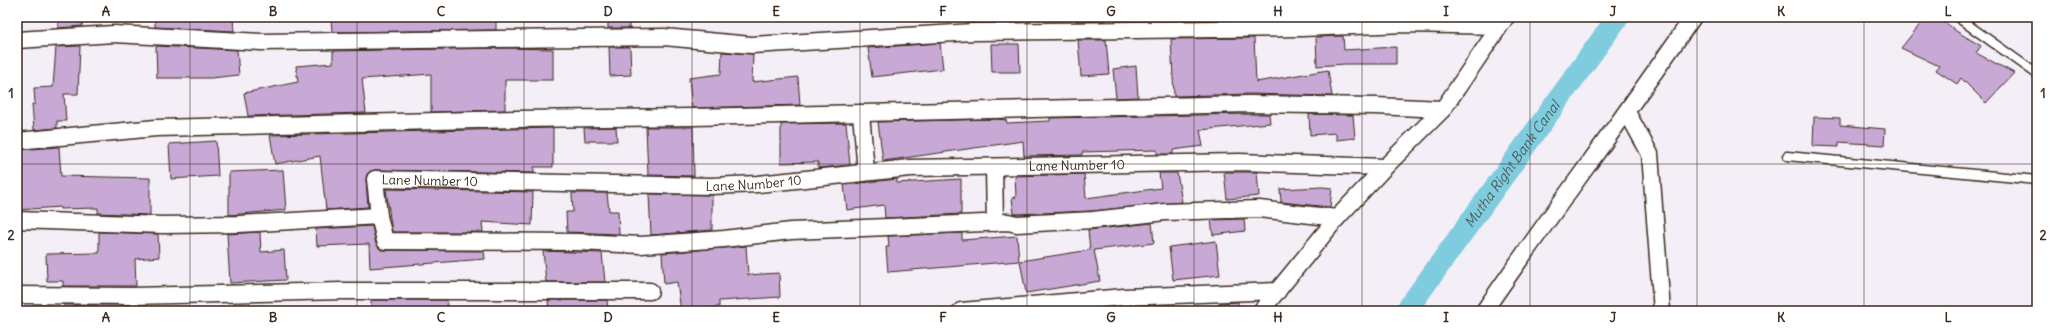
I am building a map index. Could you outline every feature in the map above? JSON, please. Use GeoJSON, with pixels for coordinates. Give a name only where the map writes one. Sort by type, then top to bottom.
{"type":"FeatureCollection","features":[{"type":"Feature","properties":{"kind":"street"},"geometry":{"type":"LineString","coordinates":[[1484,311],[1529,245],[1627,112],[1693,17]]}},
{"type":"Feature","properties":{"kind":"street"},"geometry":{"type":"LineString","coordinates":[[17,40],[114,34],[261,42],[664,38],[751,45],[974,32],[1301,28],[1502,22]]}},
{"type":"Feature","properties":{"kind":"street"},"geometry":{"type":"LineString","coordinates":[[1261,311],[1338,218],[1385,167],[1443,109],[1502,22]]}},
{"type":"Feature","properties":{"kind":"street"},"geometry":{"type":"LineString","coordinates":[[17,141],[156,128],[518,119],[694,118],[1249,104],[1375,106],[1443,109]]}},
{"type":"Feature","properties":{"kind":"street"},"geometry":{"type":"LineString","coordinates":[[1627,112],[1650,154],[1662,311]]}},
{"type":"Feature","properties":{"kind":"street"},"geometry":{"type":"LineString","coordinates":[[862,114],[866,172]]}},
{"type":"Feature","properties":{"kind":"street","name":"Lane Number 10"},"geometry":{"type":"LineString","coordinates":[[379,216],[375,179],[711,186],[758,184],[910,168],[1239,162],[1385,167]]}},
{"type":"Feature","properties":{"kind":"street"},"geometry":{"type":"LineString","coordinates":[[994,167],[995,223]]}},
{"type":"Feature","properties":{"kind":"street"},"geometry":{"type":"LineString","coordinates":[[17,220],[163,225],[239,224],[379,216],[385,241],[578,242],[641,245],[724,239],[791,231],[995,223],[1017,224],[1094,220],[1165,212],[1259,209],[1338,218]]}},
{"type":"Feature","properties":{"kind":"street"},"geometry":{"type":"LineString","coordinates":[[17,294],[132,296],[342,291],[650,291]]}},
{"type":"Feature","properties":{"kind":"street"},"geometry":{"type":"LineString","coordinates":[[961,311],[1124,297],[1278,291]]}},
{"type":"Feature","properties":{"kind":"lane"},"geometry":{"type":"LineString","coordinates":[[1957,17],[2037,74]]}},
{"type":"Feature","properties":{"kind":"lane"},"geometry":{"type":"LineString","coordinates":[[1787,156],[2037,180]]}},
{"type":"Feature","properties":{"kind":"building"},"geometry":{"type":"Polygon","coordinates":[[[58,17],[83,17],[82,26],[58,28],[58,17]]]}},
{"type":"Feature","properties":{"kind":"building"},"geometry":{"type":"Polygon","coordinates":[[[155,17],[233,17],[234,31],[155,27],[155,17]]]}},
{"type":"Feature","properties":{"kind":"building"},"geometry":{"type":"Polygon","coordinates":[[[331,17],[496,17],[496,30],[332,32],[331,17]]]}},
{"type":"Feature","properties":{"kind":"building"},"geometry":{"type":"Polygon","coordinates":[[[608,17],[629,17],[629,28],[608,28],[608,17]]]}},
{"type":"Feature","properties":{"kind":"building"},"geometry":{"type":"Polygon","coordinates":[[[1076,17],[1104,17],[1105,21],[1076,21],[1076,17]]]}},
{"type":"Feature","properties":{"kind":"building"},"geometry":{"type":"Polygon","coordinates":[[[1170,17],[1253,17],[1253,19],[1170,20],[1170,17]]]}},
{"type":"Feature","properties":{"kind":"building"},"geometry":{"type":"Polygon","coordinates":[[[1926,17],[1939,17],[1956,31],[1981,46],[1976,53],[2014,73],[1986,103],[1961,78],[1957,84],[1936,70],[1939,66],[1901,48],[1926,17]]]}},
{"type":"Feature","properties":{"kind":"building"},"geometry":{"type":"Polygon","coordinates":[[[1343,36],[1344,50],[1396,47],[1396,64],[1345,64],[1317,66],[1316,37],[1343,36]]]}},
{"type":"Feature","properties":{"kind":"building"},"geometry":{"type":"Polygon","coordinates":[[[1254,38],[1256,82],[1328,70],[1332,96],[1249,94],[1174,96],[1171,39],[1254,38]]]}},
{"type":"Feature","properties":{"kind":"building"},"geometry":{"type":"Polygon","coordinates":[[[1078,40],[1106,40],[1109,74],[1081,76],[1078,40]]]}},
{"type":"Feature","properties":{"kind":"building"},"geometry":{"type":"Polygon","coordinates":[[[940,43],[943,69],[872,77],[868,48],[940,43]]]}},
{"type":"Feature","properties":{"kind":"building"},"geometry":{"type":"Polygon","coordinates":[[[991,44],[1019,44],[1020,72],[992,72],[991,44]]]}},
{"type":"Feature","properties":{"kind":"building"},"geometry":{"type":"Polygon","coordinates":[[[80,46],[78,94],[64,94],[66,121],[57,121],[57,128],[34,130],[32,104],[35,104],[34,88],[53,87],[56,47],[80,46]]]}},
{"type":"Feature","properties":{"kind":"building"},"geometry":{"type":"Polygon","coordinates":[[[156,46],[237,50],[239,75],[211,78],[157,78],[156,46]]]}},
{"type":"Feature","properties":{"kind":"building"},"geometry":{"type":"Polygon","coordinates":[[[609,47],[630,47],[631,75],[610,76],[609,47]]]}},
{"type":"Feature","properties":{"kind":"building"},"geometry":{"type":"Polygon","coordinates":[[[507,48],[553,49],[553,80],[505,80],[505,110],[431,112],[431,74],[362,79],[366,113],[248,116],[244,93],[298,82],[296,66],[333,63],[333,51],[507,48]]]}},
{"type":"Feature","properties":{"kind":"building"},"geometry":{"type":"Polygon","coordinates":[[[722,52],[753,54],[752,82],[798,77],[800,105],[692,108],[689,78],[721,74],[722,52]]]}},
{"type":"Feature","properties":{"kind":"building"},"geometry":{"type":"Polygon","coordinates":[[[1136,66],[1138,97],[1116,98],[1113,69],[1136,66]]]}},
{"type":"Feature","properties":{"kind":"building"},"geometry":{"type":"Polygon","coordinates":[[[1269,114],[1270,123],[1200,130],[1203,146],[1173,150],[1173,154],[1157,154],[1157,150],[1082,152],[1082,155],[1024,156],[1023,141],[883,161],[878,122],[996,119],[1006,120],[1007,123],[1050,121],[1050,118],[1269,114]]]}},
{"type":"Feature","properties":{"kind":"building"},"geometry":{"type":"Polygon","coordinates":[[[1309,114],[1353,115],[1355,138],[1336,140],[1336,133],[1310,135],[1309,114]]]}},
{"type":"Feature","properties":{"kind":"building"},"geometry":{"type":"Polygon","coordinates":[[[1814,117],[1840,118],[1840,125],[1885,129],[1884,145],[1839,142],[1839,147],[1813,146],[1814,117]]]}},
{"type":"Feature","properties":{"kind":"building"},"geometry":{"type":"Polygon","coordinates":[[[846,123],[850,165],[818,168],[818,162],[781,163],[781,124],[846,123]]]}},
{"type":"Feature","properties":{"kind":"building"},"geometry":{"type":"Polygon","coordinates":[[[616,127],[617,141],[585,141],[584,128],[616,127]]]}},
{"type":"Feature","properties":{"kind":"building"},"geometry":{"type":"Polygon","coordinates":[[[646,127],[693,127],[694,176],[648,175],[646,127]]]}},
{"type":"Feature","properties":{"kind":"building"},"geometry":{"type":"Polygon","coordinates":[[[553,128],[553,167],[534,167],[534,173],[375,170],[367,174],[368,207],[326,210],[320,156],[275,164],[270,135],[553,128]]]}},
{"type":"Feature","properties":{"kind":"building"},"geometry":{"type":"Polygon","coordinates":[[[216,141],[218,176],[171,179],[169,144],[216,141]]]}},
{"type":"Feature","properties":{"kind":"building"},"geometry":{"type":"Polygon","coordinates":[[[59,147],[61,176],[150,178],[150,215],[98,213],[98,208],[60,209],[60,207],[17,210],[17,184],[20,183],[17,150],[59,147]]]}},
{"type":"Feature","properties":{"kind":"building"},"geometry":{"type":"Polygon","coordinates":[[[283,170],[286,210],[229,215],[229,172],[283,170]]]}},
{"type":"Feature","properties":{"kind":"building"},"geometry":{"type":"Polygon","coordinates":[[[1224,172],[1257,172],[1259,196],[1227,199],[1224,172]]]}},
{"type":"Feature","properties":{"kind":"building"},"geometry":{"type":"Polygon","coordinates":[[[1159,173],[1177,173],[1182,202],[1092,211],[1014,214],[1012,198],[1016,197],[1015,176],[1084,174],[1086,198],[1161,188],[1159,173]]]}},
{"type":"Feature","properties":{"kind":"building"},"geometry":{"type":"Polygon","coordinates":[[[897,179],[897,183],[961,179],[961,214],[885,218],[884,205],[847,210],[844,185],[897,179]]]}},
{"type":"Feature","properties":{"kind":"building"},"geometry":{"type":"Polygon","coordinates":[[[1332,188],[1330,207],[1281,202],[1280,189],[1332,188]]]}},
{"type":"Feature","properties":{"kind":"building"},"geometry":{"type":"Polygon","coordinates":[[[386,189],[533,192],[532,225],[482,222],[483,232],[392,232],[386,189]]]}},
{"type":"Feature","properties":{"kind":"building"},"geometry":{"type":"Polygon","coordinates":[[[572,193],[607,193],[609,211],[618,211],[619,234],[567,232],[566,212],[573,212],[572,193]]]}},
{"type":"Feature","properties":{"kind":"building"},"geometry":{"type":"Polygon","coordinates":[[[649,194],[712,195],[712,230],[651,235],[649,194]]]}},
{"type":"Feature","properties":{"kind":"building"},"geometry":{"type":"Polygon","coordinates":[[[1244,219],[1245,231],[1213,235],[1211,220],[1244,219]]]}},
{"type":"Feature","properties":{"kind":"building"},"geometry":{"type":"Polygon","coordinates":[[[1152,223],[1154,243],[1094,250],[1100,281],[1026,293],[1020,261],[1090,250],[1088,230],[1152,223]]]}},
{"type":"Feature","properties":{"kind":"building"},"geometry":{"type":"Polygon","coordinates":[[[372,226],[376,244],[381,250],[484,251],[485,259],[370,268],[369,244],[317,246],[316,229],[372,226]]]}},
{"type":"Feature","properties":{"kind":"building"},"geometry":{"type":"Polygon","coordinates":[[[99,232],[158,234],[159,257],[135,259],[136,286],[63,286],[63,281],[47,281],[46,254],[99,253],[99,232]]]}},
{"type":"Feature","properties":{"kind":"building"},"geometry":{"type":"Polygon","coordinates":[[[260,232],[261,252],[284,250],[286,280],[230,283],[227,234],[260,232]]]}},
{"type":"Feature","properties":{"kind":"building"},"geometry":{"type":"Polygon","coordinates":[[[962,233],[962,240],[1017,236],[1019,261],[888,272],[886,247],[889,247],[888,236],[962,233]]]}},
{"type":"Feature","properties":{"kind":"building"},"geometry":{"type":"Polygon","coordinates":[[[1216,241],[1220,275],[1173,280],[1169,247],[1216,241]]]}},
{"type":"Feature","properties":{"kind":"building"},"geometry":{"type":"Polygon","coordinates":[[[746,246],[748,275],[779,273],[780,297],[719,301],[719,307],[681,311],[677,282],[664,284],[662,253],[746,246]]]}},
{"type":"Feature","properties":{"kind":"building"},"geometry":{"type":"Polygon","coordinates":[[[543,251],[602,253],[605,282],[546,282],[543,251]]]}},
{"type":"Feature","properties":{"kind":"building"},"geometry":{"type":"Polygon","coordinates":[[[371,300],[447,300],[447,311],[371,311],[371,300]]]}},
{"type":"Feature","properties":{"kind":"building"},"geometry":{"type":"Polygon","coordinates":[[[548,300],[607,300],[608,311],[549,311],[548,300]]]}},
{"type":"Feature","properties":{"kind":"building"},"geometry":{"type":"Polygon","coordinates":[[[1238,302],[1238,311],[1219,311],[1219,303],[1238,302]]]}},
{"type":"Feature","properties":{"kind":"building"},"geometry":{"type":"Polygon","coordinates":[[[64,305],[137,305],[137,311],[64,311],[64,305]]]}},
{"type":"Feature","properties":{"kind":"waterway","name":"Mutha Right Bank Canal"},"geometry":{"type":"LineString","coordinates":[[1406,311],[1618,17]]}}]}
